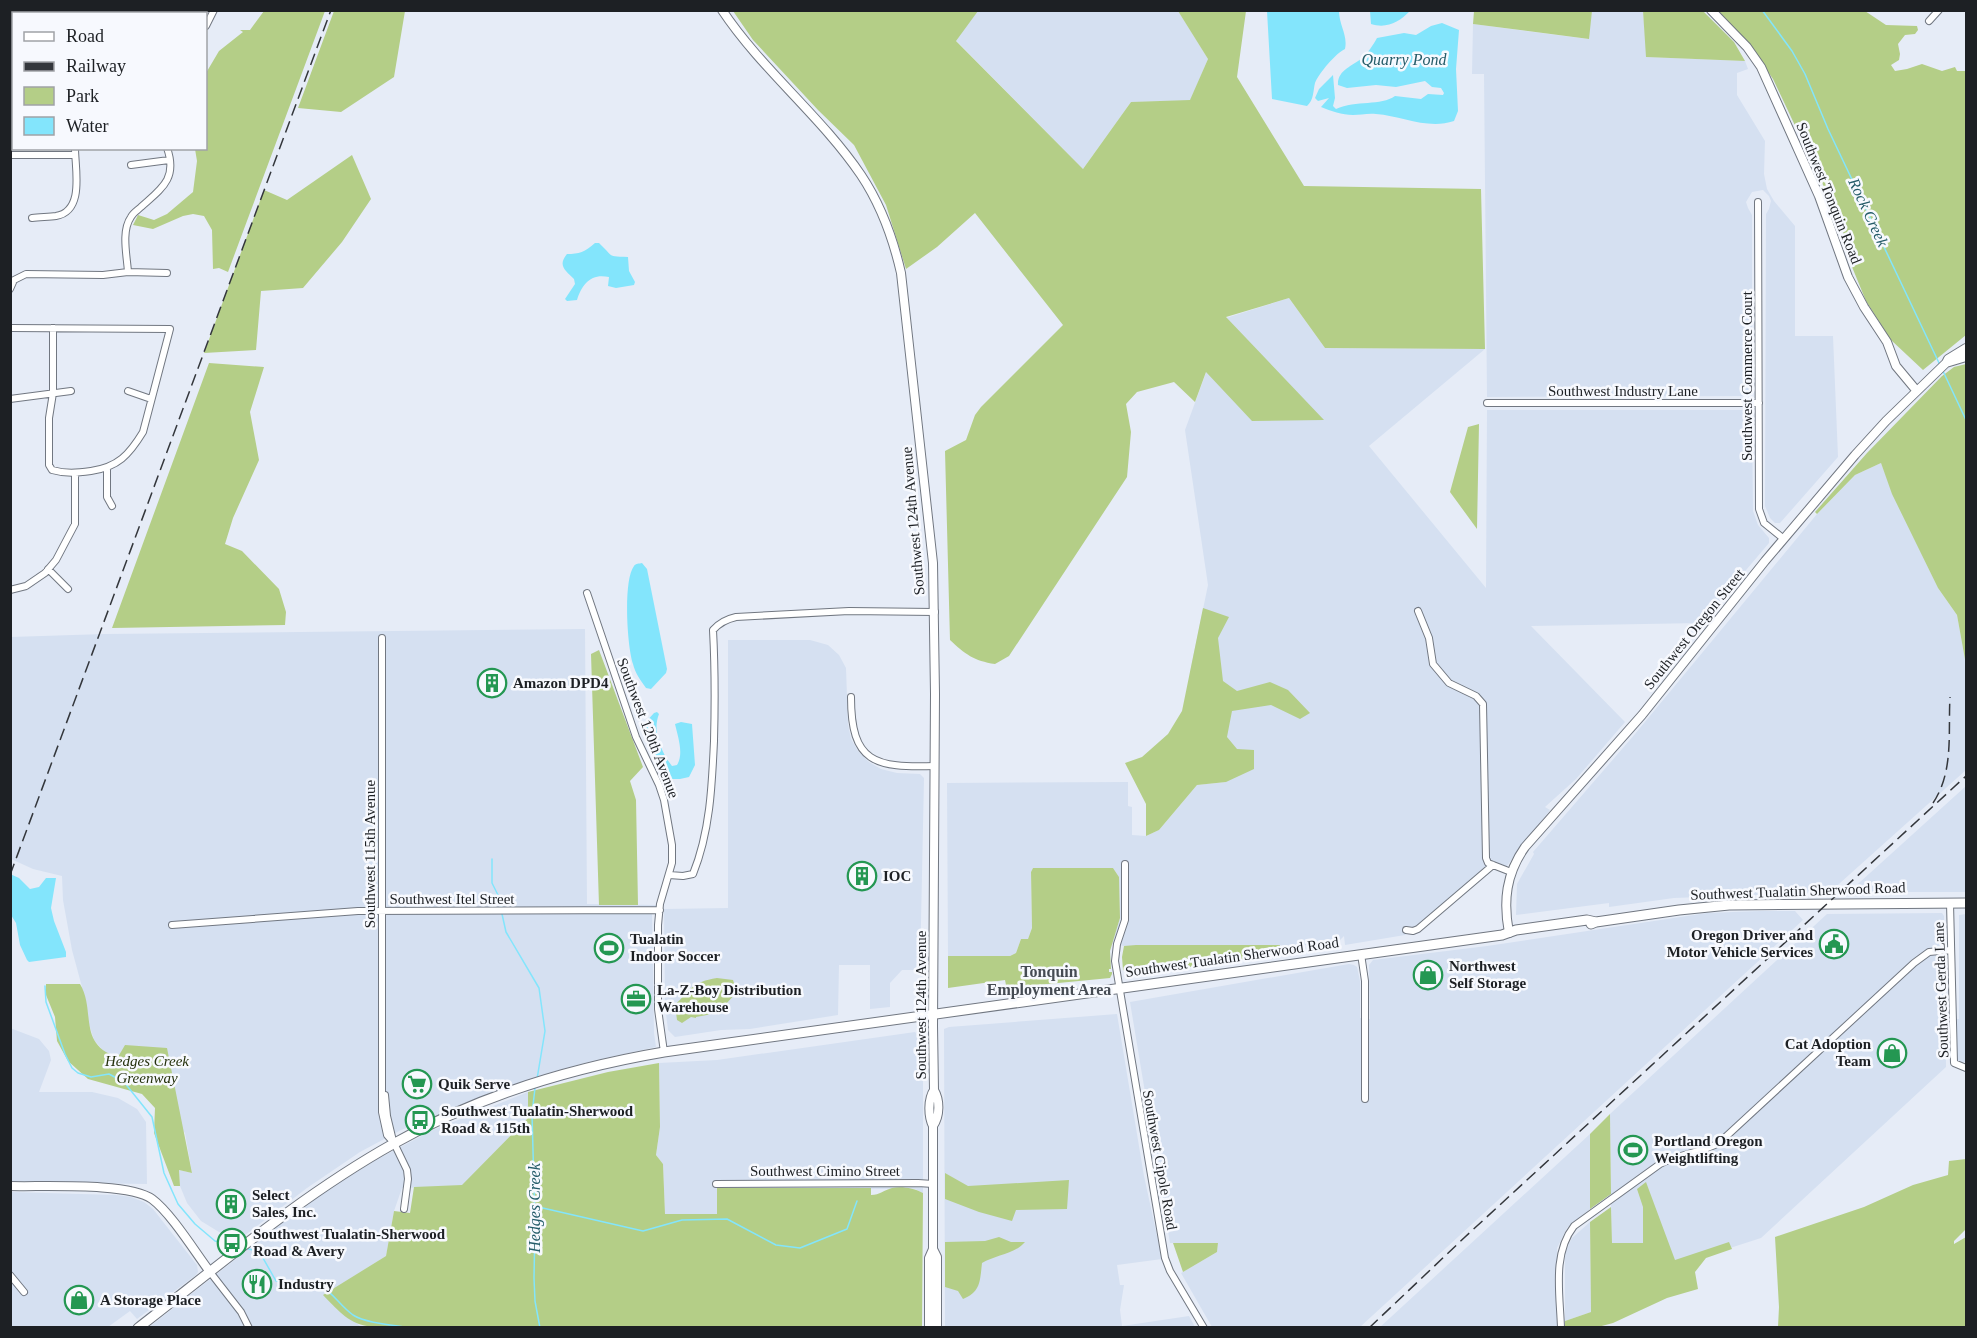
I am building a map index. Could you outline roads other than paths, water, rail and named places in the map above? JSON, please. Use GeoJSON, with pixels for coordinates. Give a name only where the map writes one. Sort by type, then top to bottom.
{"type":"FeatureCollection","features":[{"type":"Feature","properties":{"kind":"highway","name":"Southwest Tualatin Sherwood Road"},"geometry":{"type":"LineString","coordinates":[[138,1328],[322,1188],[394,1143],[469,1108],[522,1087],[587,1068],[664,1052],[1509,933],[1516,930],[1587,920],[1596,922],[1695,908],[1737,905],[1966,903]]}},
{"type":"Feature","properties":{"kind":"main road","name":"Southwest 124th Avenue"},"geometry":{"type":"LineString","coordinates":[[722,10],[750,46],[856,168],[877,203],[891,236],[901,273],[929,519],[935,612],[934,1090],[930,1096],[930,1120],[933,1126],[933,1249],[929,1258],[929,1328]]}},
{"type":"Feature","properties":{"kind":"main road","name":"Southwest Tonquin Road"},"geometry":{"type":"LineString","coordinates":[[1711,10],[1747,47],[1761,67],[1819,196],[1848,277],[1887,342],[1896,366],[1916,390]]}},
{"type":"Feature","properties":{"kind":"main road","name":"Southwest Oregon Street"},"geometry":{"type":"LineString","coordinates":[[1509,933],[1505,903],[1506,891],[1511,872],[1526,847],[1657,697],[1855,455],[1916,390],[1946,363],[1947,359],[1966,348]]}},
{"type":"Feature","properties":{"kind":"main road","name":"Southwest Oregon Street"},"geometry":{"type":"LineString","coordinates":[[1946,363],[1966,357]]}},
{"type":"Feature","properties":{"kind":"main road"},"geometry":{"type":"LineString","coordinates":[[10,1186],[122,1189],[143,1194],[161,1208],[210,1272]]}},
{"type":"Feature","properties":{"kind":"main road","name":"Southwest 124th Avenue"},"geometry":{"type":"LineString","coordinates":[[933,1249],[937,1257],[937,1328]]}},
{"type":"Feature","properties":{"kind":"street"},"geometry":{"type":"LineString","coordinates":[[207,24],[214,10]]}},
{"type":"Feature","properties":{"kind":"street"},"geometry":{"type":"LineString","coordinates":[[1929,21],[1939,10]]}},
{"type":"Feature","properties":{"kind":"street"},"geometry":{"type":"LineString","coordinates":[[128,272],[126,229],[131,216],[161,190],[169,175],[170,160],[167,150]]}},
{"type":"Feature","properties":{"kind":"street"},"geometry":{"type":"LineString","coordinates":[[10,155],[75,152],[76,193],[72,206],[67,212],[57,216],[32,218]]}},
{"type":"Feature","properties":{"kind":"street"},"geometry":{"type":"LineString","coordinates":[[131,165],[170,160]]}},
{"type":"Feature","properties":{"kind":"street","name":"Southwest Commerce Court"},"geometry":{"type":"LineString","coordinates":[[1758,202],[1759,509],[1764,523],[1784,539]]}},
{"type":"Feature","properties":{"kind":"street"},"geometry":{"type":"LineString","coordinates":[[11,286],[19,276],[26,274],[103,276],[128,272],[167,273]]}},
{"type":"Feature","properties":{"kind":"street"},"geometry":{"type":"LineString","coordinates":[[10,328],[53,328],[170,329],[143,432],[123,458],[107,468],[75,474],[52,471],[49,465],[49,418],[53,393],[53,328]]}},
{"type":"Feature","properties":{"kind":"street"},"geometry":{"type":"LineString","coordinates":[[10,399],[71,391]]}},
{"type":"Feature","properties":{"kind":"street"},"geometry":{"type":"LineString","coordinates":[[128,391],[151,399]]}},
{"type":"Feature","properties":{"kind":"street","name":"Southwest Industry Lane"},"geometry":{"type":"LineString","coordinates":[[1487,404],[1759,403]]}},
{"type":"Feature","properties":{"kind":"street"},"geometry":{"type":"LineString","coordinates":[[107,468],[107,497],[112,506]]}},
{"type":"Feature","properties":{"kind":"street"},"geometry":{"type":"LineString","coordinates":[[10,590],[26,586],[48,570],[56,560],[75,524],[75,474]]}},
{"type":"Feature","properties":{"kind":"street"},"geometry":{"type":"LineString","coordinates":[[48,570],[68,589]]}},
{"type":"Feature","properties":{"kind":"street","name":"Southwest 120th Avenue"},"geometry":{"type":"LineString","coordinates":[[587,593],[633,729],[659,785],[672,845],[672,863],[660,910],[658,1000],[664,1052]]}},
{"type":"Feature","properties":{"kind":"street"},"geometry":{"type":"LineString","coordinates":[[669,875],[693,874],[708,824],[716,694],[713,630],[716,626],[736,617],[849,611],[935,612]]}},
{"type":"Feature","properties":{"kind":"street"},"geometry":{"type":"LineString","coordinates":[[1418,611],[1429,638],[1433,664],[1449,683],[1476,696],[1483,704],[1486,858],[1488,864],[1511,872]]}},
{"type":"Feature","properties":{"kind":"street","name":"Southwest 115th Avenue"},"geometry":{"type":"LineString","coordinates":[[382,638],[382,1117],[387,1136],[394,1143],[408,1174],[404,1209]]}},
{"type":"Feature","properties":{"kind":"street"},"geometry":{"type":"LineString","coordinates":[[851,696],[854,735],[866,753],[878,761],[891,765],[935,766]]}},
{"type":"Feature","properties":{"kind":"street","name":"Southwest Cipole Road"},"geometry":{"type":"LineString","coordinates":[[1125,864],[1125,920],[1115,961],[1119,988],[1165,1258],[1170,1271],[1204,1328]]}},
{"type":"Feature","properties":{"kind":"street"},"geometry":{"type":"LineString","coordinates":[[1406,930],[1418,929],[1492,865]]}},
{"type":"Feature","properties":{"kind":"street","name":"Southwest Gerda Lane"},"geometry":{"type":"LineString","coordinates":[[1950,903],[1954,1063],[1966,1068]]}},
{"type":"Feature","properties":{"kind":"street","name":"Southwest Itel Street"},"geometry":{"type":"LineString","coordinates":[[172,925],[358,911],[660,910]]}},
{"type":"Feature","properties":{"kind":"street"},"geometry":{"type":"LineString","coordinates":[[1561,1328],[1561,1254],[1566,1237],[1574,1226],[1660,1164],[1669,1159],[1706,1150],[1719,1143],[1914,963],[1929,952],[1951,950]]}},
{"type":"Feature","properties":{"kind":"street"},"geometry":{"type":"LineString","coordinates":[[1361,954],[1365,981],[1365,1099]]}},
{"type":"Feature","properties":{"kind":"street","name":"Southwest Cimino Street"},"geometry":{"type":"LineString","coordinates":[[716,1184],[933,1184]]}},
{"type":"Feature","properties":{"kind":"street"},"geometry":{"type":"LineString","coordinates":[[210,1272],[241,1312],[249,1328]]}},
{"type":"Feature","properties":{"kind":"street"},"geometry":{"type":"LineString","coordinates":[[10,1275],[24,1292]]}},
{"type":"Feature","properties":{"kind":"water"},"geometry":{"type":"Polygon","coordinates":[[[1370,10],[1410,11],[1397,21],[1382,26],[1371,24],[1370,10]]]}},
{"type":"Feature","properties":{"kind":"water"},"geometry":{"type":"Polygon","coordinates":[[[1267,11],[1339,11],[1345,49],[1320,74],[1307,106],[1272,99],[1267,11]]]}},
{"type":"Feature","properties":{"kind":"water","name":"Quarry Pond"},"geometry":{"type":"Polygon","coordinates":[[[1442,23],[1459,30],[1456,69],[1458,111],[1454,121],[1434,124],[1386,115],[1345,114],[1321,107],[1329,98],[1318,101],[1315,98],[1319,89],[1333,75],[1335,98],[1333,106],[1336,109],[1383,101],[1395,96],[1421,99],[1428,94],[1443,95],[1441,88],[1432,87],[1425,81],[1396,87],[1376,85],[1347,88],[1338,85],[1343,72],[1364,56],[1377,38],[1404,33],[1416,35],[1431,26],[1442,23]]]}},
{"type":"Feature","properties":{"kind":"water"},"geometry":{"type":"Polygon","coordinates":[[[595,243],[599,243],[611,255],[628,257],[629,271],[635,282],[634,285],[616,288],[608,286],[609,277],[592,278],[582,289],[577,300],[567,301],[565,299],[575,284],[574,279],[564,268],[564,258],[567,254],[582,252],[595,243]]]}},
{"type":"Feature","properties":{"kind":"water"},"geometry":{"type":"Polygon","coordinates":[[[642,563],[647,569],[667,669],[651,689],[646,688],[635,671],[628,629],[628,585],[635,565],[642,563]]]}},
{"type":"Feature","properties":{"kind":"water"},"geometry":{"type":"Polygon","coordinates":[[[657,712],[659,714],[657,734],[664,754],[672,766],[677,765],[680,756],[675,724],[681,722],[692,724],[695,765],[689,777],[667,779],[652,754],[645,738],[643,725],[657,712]]]}},
{"type":"Feature","properties":{"kind":"water"},"geometry":{"type":"Polygon","coordinates":[[[10,874],[19,878],[30,889],[39,887],[46,878],[56,878],[51,908],[66,957],[29,962],[27,960],[20,945],[16,923],[11,915],[10,874]]]}},
{"type":"Feature","properties":{"kind":"waterway","name":"Rock Creek"},"geometry":{"type":"LineString","coordinates":[[1762,10],[1792,51],[1805,74],[1828,129],[1940,365]]}},
{"type":"Feature","properties":{"kind":"waterway","name":"Rock Creek"},"geometry":{"type":"LineString","coordinates":[[1942,369],[1966,420]]}},
{"type":"Feature","properties":{"kind":"waterway","name":"Hedges Creek"},"geometry":{"type":"LineString","coordinates":[[492,859],[492,883],[501,901],[501,907]]}},
{"type":"Feature","properties":{"kind":"waterway","name":"Hedges Creek"},"geometry":{"type":"LineString","coordinates":[[502,914],[506,932],[539,988],[545,1031],[537,1079]]}},
{"type":"Feature","properties":{"kind":"waterway","name":"Hedges Creek"},"geometry":{"type":"LineString","coordinates":[[45,986],[46,1002],[72,1068],[78,1073],[91,1077],[109,1074],[124,1082],[152,1117],[164,1173],[178,1204],[195,1224],[215,1241],[236,1246]]}},
{"type":"Feature","properties":{"kind":"waterway","name":"Hedges Creek"},"geometry":{"type":"LineString","coordinates":[[535,1088],[532,1114],[534,1278],[540,1328]]}},
{"type":"Feature","properties":{"kind":"waterway"},"geometry":{"type":"LineString","coordinates":[[534,1206],[643,1231],[682,1220],[727,1219],[776,1245],[800,1248],[847,1229],[857,1201]]}},
{"type":"Feature","properties":{"kind":"waterway","name":"Hedges Creek"},"geometry":{"type":"LineString","coordinates":[[248,1249],[259,1251],[276,1281],[313,1282],[323,1287],[348,1311],[359,1318],[413,1328]]}},
{"type":"Feature","properties":{"kind":"railway"},"geometry":{"type":"LineString","coordinates":[[10,875],[331,10]]}},
{"type":"Feature","properties":{"kind":"railway"},"geometry":{"type":"LineString","coordinates":[[1933,803],[1940,791],[1947,765],[1950,697]]}},
{"type":"Feature","properties":{"kind":"railway"},"geometry":{"type":"LineString","coordinates":[[1369,1328],[1966,776]]}},
{"type":"Feature","properties":{"kind":"place","name":"Amazon DPD4"},"geometry":{"type":"Point","coordinates":[492,683]}},
{"type":"Feature","properties":{"kind":"place","name":"IOC"},"geometry":{"type":"Point","coordinates":[862,876]}},
{"type":"Feature","properties":{"kind":"place","name":"Oregon Driver and Motor Vehicle Services"},"geometry":{"type":"Point","coordinates":[1834,944]}},
{"type":"Feature","properties":{"kind":"place","name":"Tualatin Indoor Soccer"},"geometry":{"type":"Point","coordinates":[609,948]}},
{"type":"Feature","properties":{"kind":"place","name":"Northwest Self Storage"},"geometry":{"type":"Point","coordinates":[1428,975]}},
{"type":"Feature","properties":{"kind":"place","name":"La-Z-Boy Distribution Warehouse"},"geometry":{"type":"Point","coordinates":[636,999]}},
{"type":"Feature","properties":{"kind":"place","name":"Cat Adoption Team"},"geometry":{"type":"Point","coordinates":[1892,1053]}},
{"type":"Feature","properties":{"kind":"place","name":"Quik Serve"},"geometry":{"type":"Point","coordinates":[417,1084]}},
{"type":"Feature","properties":{"kind":"place","name":"Southwest Tualatin-Sherwood Road & 115th"},"geometry":{"type":"Point","coordinates":[420,1120]}},
{"type":"Feature","properties":{"kind":"place","name":"Portland Oregon Weightlifting"},"geometry":{"type":"Point","coordinates":[1633,1150]}},
{"type":"Feature","properties":{"kind":"place","name":"Select Sales, Inc."},"geometry":{"type":"Point","coordinates":[231,1204]}},
{"type":"Feature","properties":{"kind":"place","name":"Southwest Tualatin-Sherwood Road & Avery"},"geometry":{"type":"Point","coordinates":[232,1243]}},
{"type":"Feature","properties":{"kind":"place","name":"Industry"},"geometry":{"type":"Point","coordinates":[257,1284]}},
{"type":"Feature","properties":{"kind":"place","name":"A Storage Place"},"geometry":{"type":"Point","coordinates":[79,1300]}},
{"type":"Feature","properties":{"kind":"district","name":"Tonquin Employment Area"},"geometry":{"type":"Point","coordinates":[1049,980]}},
{"type":"Feature","properties":{"kind":"park label","name":"Hedges Creek Greenway"},"geometry":{"type":"Point","coordinates":[147,1070]}}]}
